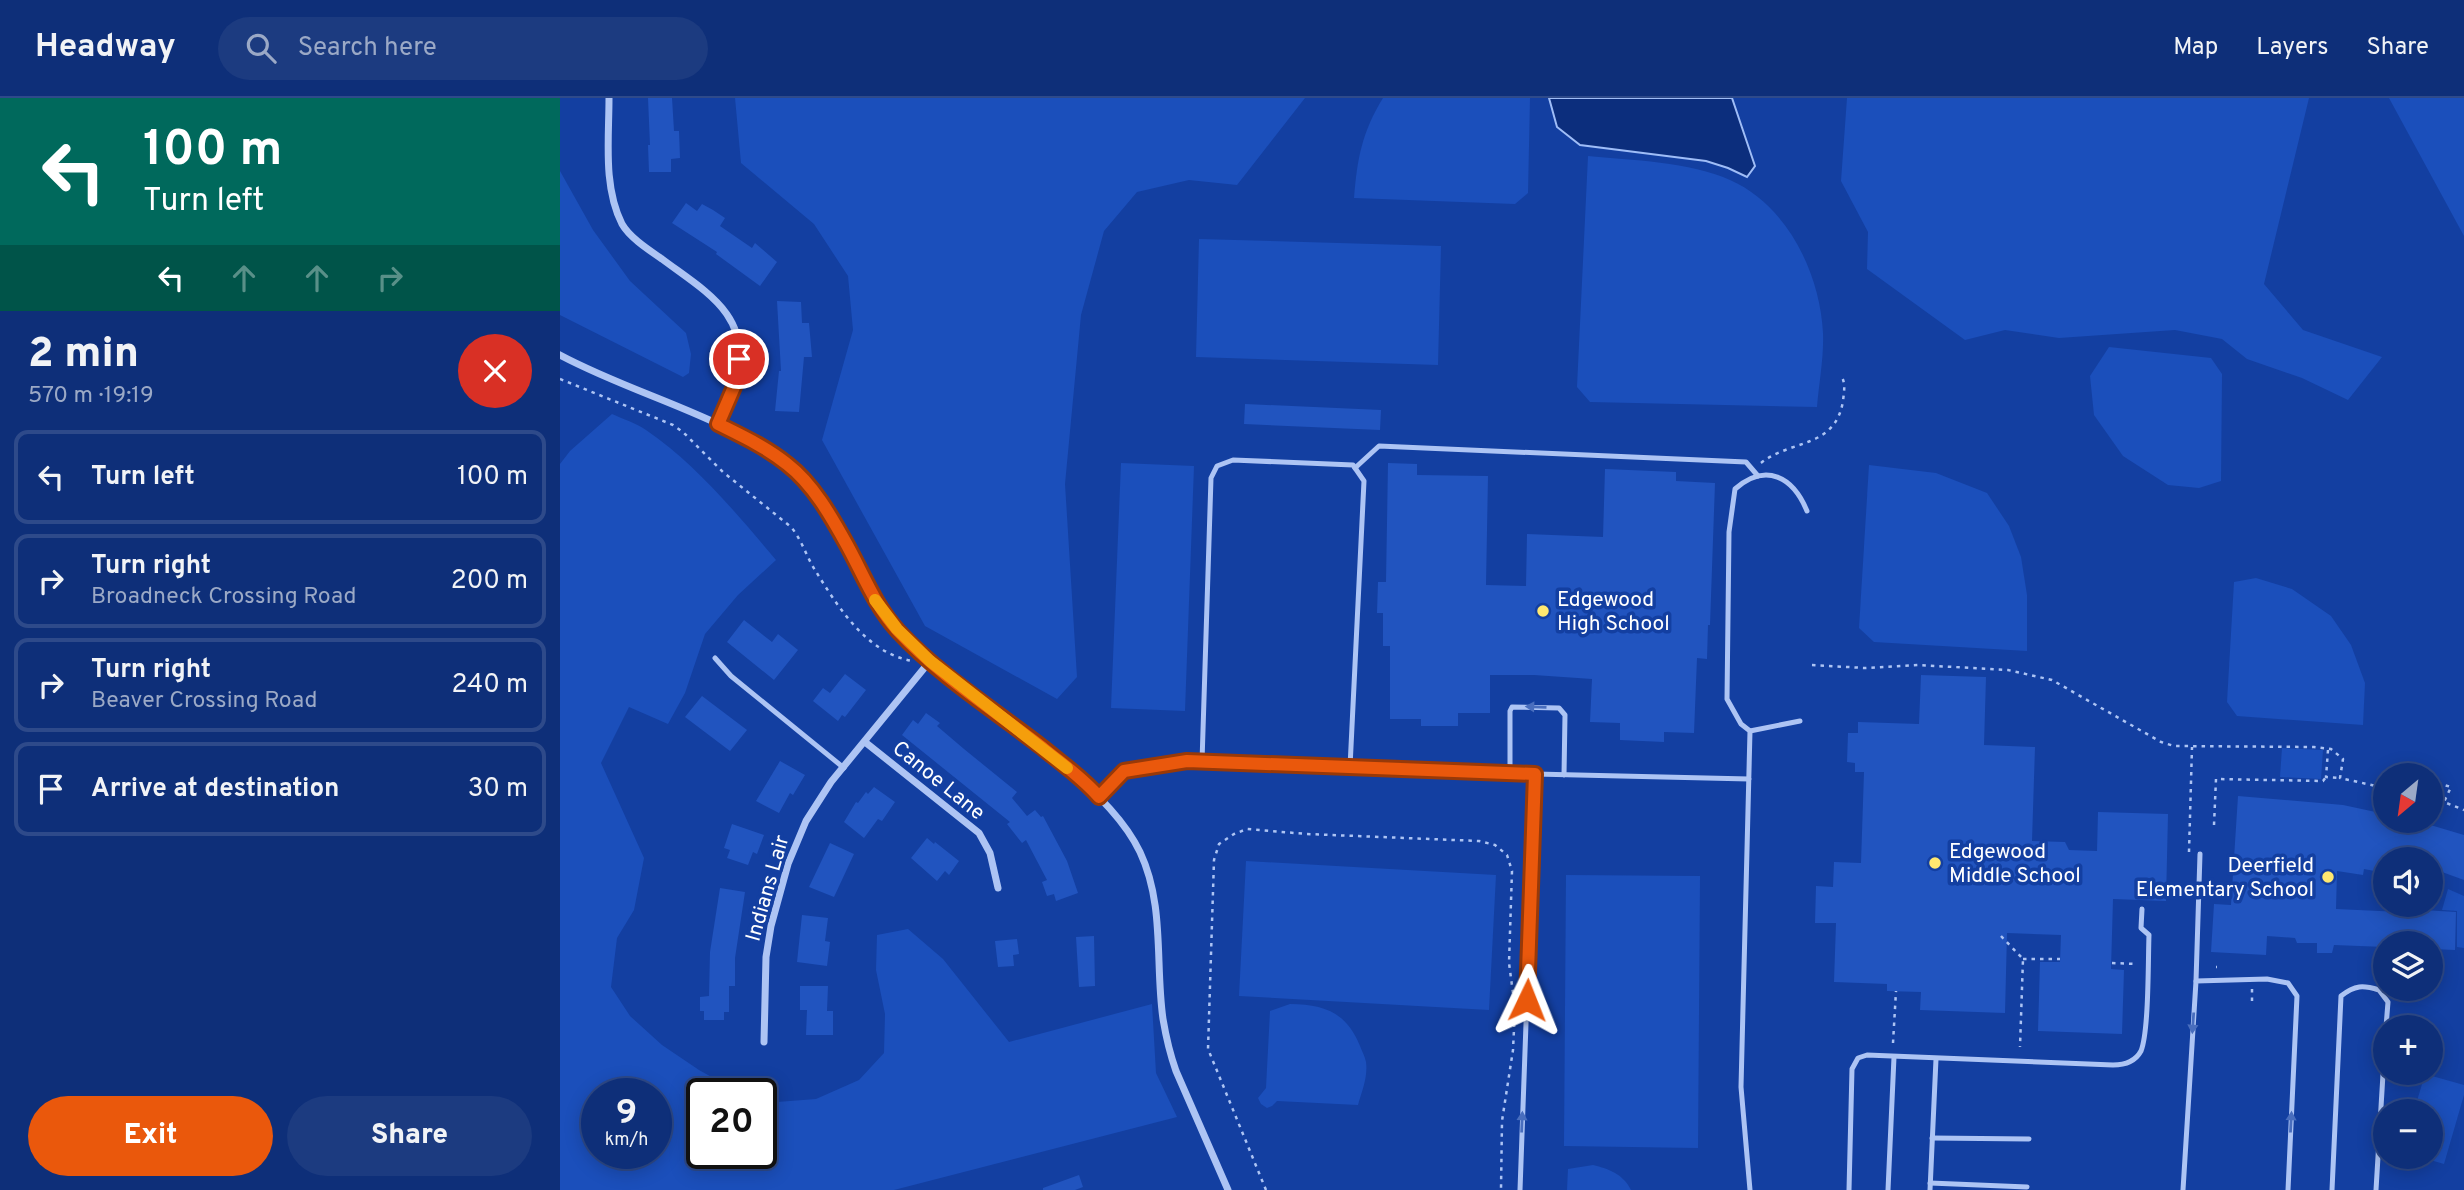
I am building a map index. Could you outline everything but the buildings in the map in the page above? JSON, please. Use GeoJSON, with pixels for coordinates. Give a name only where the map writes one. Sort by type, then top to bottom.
{"type":"FeatureCollection","features":[{"type":"Feature","properties":{"kind":"street"},"geometry":{"type":"LineString","coordinates":[[609,98],[609,184],[623,226],[644,246],[712,296],[726,313],[740,338],[737,380],[718,424]]}},
{"type":"Feature","properties":{"kind":"street"},"geometry":{"type":"LineString","coordinates":[[560,355],[718,424],[764,447],[789,465],[819,499],[847,545],[876,602],[897,629],[930,661],[1052,755],[1099,797],[1122,824],[1140,851],[1152,883],[1158,926],[1163,1017],[1169,1050],[1228,1190]]}},
{"type":"Feature","properties":{"kind":"street","name":"Indians Lair"},"geometry":{"type":"LineString","coordinates":[[764,1042],[766,957],[788,864],[806,821],[844,768],[930,661]]}},
{"type":"Feature","properties":{"kind":"street","name":"Canoe Lane"},"geometry":{"type":"LineString","coordinates":[[865,742],[979,833],[990,853],[998,888]]}},
{"type":"Feature","properties":{"kind":"lane"},"geometry":{"type":"LineString","coordinates":[[1355,468],[1379,446],[1746,462],[1758,476]]}},
{"type":"Feature","properties":{"kind":"lane"},"geometry":{"type":"LineString","coordinates":[[1202,762],[1211,478],[1217,466],[1233,460],[1353,465],[1364,481],[1350,767]]}},
{"type":"Feature","properties":{"kind":"lane"},"geometry":{"type":"LineString","coordinates":[[1750,1190],[1741,1087],[1749,731],[1741,724],[1727,699],[1729,531],[1735,489],[1746,479],[1758,476],[1779,477],[1799,492],[1807,511]]}},
{"type":"Feature","properties":{"kind":"lane"},"geometry":{"type":"LineString","coordinates":[[715,658],[731,677],[844,768]]}},
{"type":"Feature","properties":{"kind":"lane"},"geometry":{"type":"LineString","coordinates":[[1510,772],[1510,711],[1513,707],[1559,708],[1565,715],[1564,775]]}},
{"type":"Feature","properties":{"kind":"lane"},"geometry":{"type":"LineString","coordinates":[[1749,731],[1800,721]]}},
{"type":"Feature","properties":{"kind":"lane"},"geometry":{"type":"LineString","coordinates":[[1099,797],[1124,771],[1187,761],[1749,779]]}},
{"type":"Feature","properties":{"kind":"lane"},"geometry":{"type":"LineString","coordinates":[[1520,1190],[1535,774]]}},
{"type":"Feature","properties":{"kind":"lane"},"geometry":{"type":"LineString","coordinates":[[2183,1190],[2196,981],[2200,854]]}},
{"type":"Feature","properties":{"kind":"lane"},"geometry":{"type":"LineString","coordinates":[[1849,1190],[1852,1069],[1858,1058],[1867,1055],[2124,1065],[2140,1052],[2144,1039],[2149,935],[2141,928],[2142,909]]}},
{"type":"Feature","properties":{"kind":"lane"},"geometry":{"type":"LineString","coordinates":[[2196,981],[2267,979],[2288,983],[2297,996],[2288,1190]]}},
{"type":"Feature","properties":{"kind":"lane"},"geometry":{"type":"LineString","coordinates":[[2332,1190],[2341,996],[2351,988],[2364,985],[2379,990],[2388,1002],[2387,1015]]}},
{"type":"Feature","properties":{"kind":"lane"},"geometry":{"type":"LineString","coordinates":[[1888,1190],[1894,1057]]}},
{"type":"Feature","properties":{"kind":"lane"},"geometry":{"type":"LineString","coordinates":[[1936,1059],[1930,1186],[2026,1187]]}},
{"type":"Feature","properties":{"kind":"lane"},"geometry":{"type":"LineString","coordinates":[[2376,1190],[2382,1085]]}},
{"type":"Feature","properties":{"kind":"lane"},"geometry":{"type":"LineString","coordinates":[[1932,1138],[2029,1139]]}},
{"type":"Feature","properties":{"kind":"path"},"geometry":{"type":"LineString","coordinates":[[1752,469],[1771,455],[1819,438],[1831,428],[1842,409],[1846,383],[1841,375]]}},
{"type":"Feature","properties":{"kind":"path"},"geometry":{"type":"LineString","coordinates":[[560,379],[659,419],[683,432],[723,472],[791,527],[832,595],[857,628],[875,646],[889,655],[930,661]]}},
{"type":"Feature","properties":{"kind":"path"},"geometry":{"type":"LineString","coordinates":[[1812,665],[1865,668],[1918,665],[2008,670],[2061,685],[2161,742],[2175,746],[2296,746],[2328,749],[2343,758],[2340,778]]}},
{"type":"Feature","properties":{"kind":"path"},"geometry":{"type":"LineString","coordinates":[[2189,858],[2192,747]]}},
{"type":"Feature","properties":{"kind":"path"},"geometry":{"type":"LineString","coordinates":[[2214,825],[2216,779],[2322,781],[2326,776],[2328,749]]}},
{"type":"Feature","properties":{"kind":"path"},"geometry":{"type":"LineString","coordinates":[[2326,776],[2373,785]]}},
{"type":"Feature","properties":{"kind":"path"},"geometry":{"type":"LineString","coordinates":[[2443,785],[2451,787],[2444,802],[2464,810]]}},
{"type":"Feature","properties":{"kind":"path"},"geometry":{"type":"LineString","coordinates":[[1266,1190],[1208,1049],[1214,860],[1219,844],[1247,829],[1479,841],[1495,845],[1507,855],[1512,871],[1509,963],[1515,1008],[1513,1050],[1502,1121],[1501,1190]]}},
{"type":"Feature","properties":{"kind":"path"},"geometry":{"type":"LineString","coordinates":[[2001,936],[2023,959],[2020,1047]]}},
{"type":"Feature","properties":{"kind":"path"},"geometry":{"type":"LineString","coordinates":[[2023,959],[2060,959]]}},
{"type":"Feature","properties":{"kind":"path"},"geometry":{"type":"LineString","coordinates":[[2112,963],[2147,964]]}},
{"type":"Feature","properties":{"kind":"path"},"geometry":{"type":"LineString","coordinates":[[1893,1043],[1896,991]]}},
{"type":"Feature","properties":{"kind":"shaded area"},"geometry":{"type":"Polygon","coordinates":[[[735,98],[1305,98],[1237,185],[1189,180],[1137,192],[1104,231],[1081,315],[1065,484],[1077,677],[1057,699],[925,626],[822,440],[853,330],[848,276],[814,224],[741,163],[735,98]]]}},
{"type":"Feature","properties":{"kind":"shaded area"},"geometry":{"type":"Polygon","coordinates":[[[1383,98],[1530,98],[1528,193],[1515,204],[1354,198],[1362,146],[1370,122],[1383,98]]]}},
{"type":"Feature","properties":{"kind":"shaded area"},"geometry":{"type":"Polygon","coordinates":[[[1549,98],[1732,98],[1755,166],[1747,177],[1706,161],[1580,145],[1557,127],[1549,98]]]}},
{"type":"Feature","properties":{"kind":"shaded area"},"geometry":{"type":"Polygon","coordinates":[[[1847,98],[2309,98],[2264,284],[2303,330],[2382,357],[2348,400],[2302,378],[2247,359],[2222,339],[2175,330],[2059,338],[2005,330],[1965,340],[1867,269],[1868,232],[1841,181],[1847,98]]]}},
{"type":"Feature","properties":{"kind":"shaded area"},"geometry":{"type":"Polygon","coordinates":[[[2389,98],[2464,98],[2464,236],[2389,98]]]}},
{"type":"Feature","properties":{"kind":"shaded area"},"geometry":{"type":"Polygon","coordinates":[[[1588,156],[1697,169],[1730,180],[1750,191],[1768,206],[1797,243],[1815,287],[1823,333],[1817,407],[1590,402],[1577,387],[1588,156]]]}},
{"type":"Feature","properties":{"kind":"shaded area"},"geometry":{"type":"Polygon","coordinates":[[[560,171],[593,230],[630,281],[686,333],[691,354],[689,373],[683,377],[560,315],[560,171]]]}},
{"type":"Feature","properties":{"kind":"shaded area"},"geometry":{"type":"Polygon","coordinates":[[[1199,239],[1441,246],[1438,365],[1196,357],[1199,239]]]}},
{"type":"Feature","properties":{"kind":"shaded area"},"geometry":{"type":"Polygon","coordinates":[[[2109,347],[2211,358],[2222,374],[2221,481],[2199,488],[2168,485],[2123,456],[2094,415],[2090,376],[2109,347]]]}},
{"type":"Feature","properties":{"kind":"shaded area"},"geometry":{"type":"Polygon","coordinates":[[[612,414],[638,425],[664,443],[699,474],[776,560],[738,595],[705,634],[685,693],[668,724],[629,707],[601,763],[644,858],[634,910],[617,938],[611,987],[630,1016],[662,1045],[713,1078],[686,1078],[686,1169],[777,1169],[777,1102],[816,1099],[859,1080],[884,1053],[885,1014],[876,970],[877,935],[908,929],[943,959],[1009,1042],[1152,1004],[1156,1073],[1177,1117],[894,1190],[560,1190],[560,464],[570,451],[612,414]]]}},
{"type":"Feature","properties":{"kind":"shaded area"},"geometry":{"type":"Polygon","coordinates":[[[1121,463],[1194,466],[1185,711],[1111,708],[1121,463]]]}},
{"type":"Feature","properties":{"kind":"shaded area"},"geometry":{"type":"Polygon","coordinates":[[[1869,465],[1936,473],[1987,493],[2009,526],[2021,557],[2027,595],[2027,651],[1874,642],[1859,628],[1869,465]]]}},
{"type":"Feature","properties":{"kind":"shaded area"},"geometry":{"type":"Polygon","coordinates":[[[2256,578],[2292,589],[2331,616],[2351,645],[2365,683],[2363,725],[2237,716],[2227,702],[2234,582],[2256,578]]]}},
{"type":"Feature","properties":{"kind":"shaded area"},"geometry":{"type":"Polygon","coordinates":[[[2282,748],[2323,750],[2321,779],[2280,777],[2282,748]]]}},
{"type":"Feature","properties":{"kind":"shaded area"},"geometry":{"type":"Polygon","coordinates":[[[1246,861],[1496,875],[1489,1010],[1239,996],[1246,861]]]}},
{"type":"Feature","properties":{"kind":"shaded area"},"geometry":{"type":"Polygon","coordinates":[[[1566,875],[1700,876],[1698,1148],[1564,1146],[1566,875]]]}},
{"type":"Feature","properties":{"kind":"shaded area"},"geometry":{"type":"Polygon","coordinates":[[[2448,889],[2464,896],[2464,948],[2457,947],[2457,911],[2443,910],[2448,889]]]}},
{"type":"Feature","properties":{"kind":"shaded area"},"geometry":{"type":"Polygon","coordinates":[[[1290,1004],[1313,1006],[1333,1013],[1341,1018],[1355,1035],[1365,1058],[1366,1068],[1358,1105],[1277,1101],[1267,1108],[1261,1104],[1258,1098],[1266,1088],[1270,1011],[1290,1004]]]}},
{"type":"Feature","properties":{"kind":"shaded area"},"geometry":{"type":"Polygon","coordinates":[[[2443,1079],[2464,1085],[2464,1095],[2444,1164],[2443,1099],[2418,1099],[2422,1085],[2443,1085],[2443,1079]]]}},
{"type":"Feature","properties":{"kind":"shaded area"},"geometry":{"type":"Polygon","coordinates":[[[1593,1165],[1615,1173],[1631,1190],[1567,1190],[1568,1169],[1593,1165]]]}},
{"type":"Feature","properties":{"kind":"slow traffic"},"geometry":{"type":"LineString","coordinates":[[875,600],[897,629],[930,661],[1067,768]]}},
{"type":"Feature","properties":{"kind":"place","name":"Edgewood High School"},"geometry":{"type":"Point","coordinates":[1543,611]}},
{"type":"Feature","properties":{"kind":"place","name":"Edgewood Middle School"},"geometry":{"type":"Point","coordinates":[1935,863]}},
{"type":"Feature","properties":{"kind":"place","name":"Deerfield Elementary School"},"geometry":{"type":"Point","coordinates":[2328,877]}},
{"type":"Feature","properties":{"kind":"route"},"geometry":{"type":"LineString","coordinates":[[739,359],[737,380],[718,424],[764,447],[789,465],[806,483],[847,545],[876,602],[907,640],[930,661],[1052,755],[1099,797],[1124,771],[1187,761],[1535,774],[1527,1000]]}}]}
